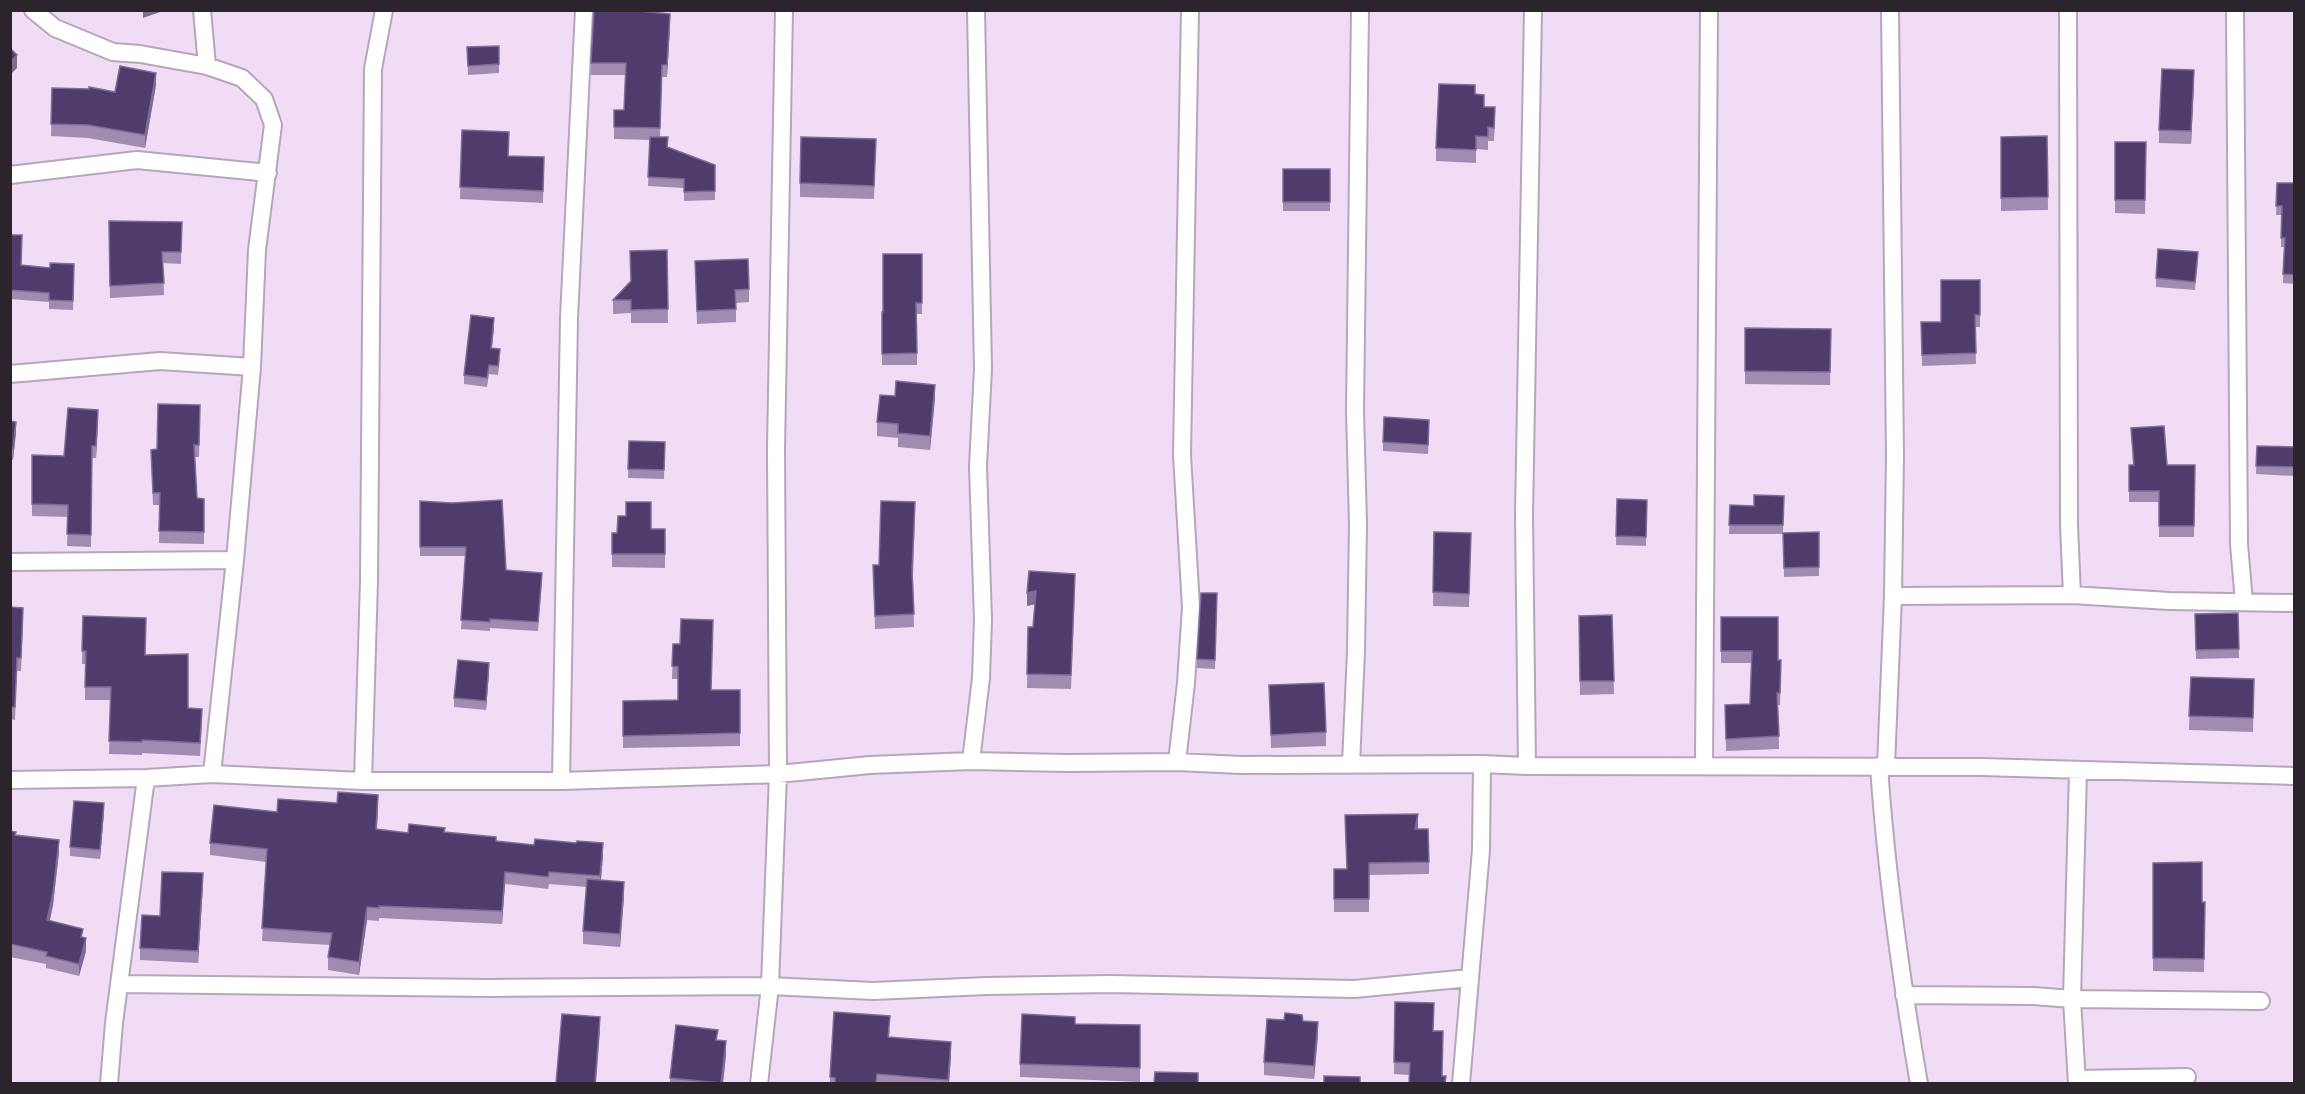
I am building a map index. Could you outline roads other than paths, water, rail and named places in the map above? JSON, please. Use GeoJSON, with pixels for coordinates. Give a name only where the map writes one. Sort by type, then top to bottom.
{"type":"FeatureCollection","features":[{"type":"Feature","properties":{"kind":"street"},"geometry":{"type":"LineString","coordinates":[[33,10],[55,28],[113,52],[140,54],[207,66],[242,78],[264,99],[273,125],[257,250],[252,367],[235,560],[212,774]]}},
{"type":"Feature","properties":{"kind":"street"},"geometry":{"type":"LineString","coordinates":[[202,10],[207,66]]}},
{"type":"Feature","properties":{"kind":"street"},"geometry":{"type":"LineString","coordinates":[[363,781],[369,581],[373,69],[384,10]]}},
{"type":"Feature","properties":{"kind":"street"},"geometry":{"type":"LineString","coordinates":[[561,781],[569,318],[584,10]]}},
{"type":"Feature","properties":{"kind":"street"},"geometry":{"type":"LineString","coordinates":[[759,1083],[770,986],[778,774],[776,449],[784,10]]}},
{"type":"Feature","properties":{"kind":"street"},"geometry":{"type":"LineString","coordinates":[[971,761],[981,678],[983,620],[978,466],[983,369],[975,10]]}},
{"type":"Feature","properties":{"kind":"street"},"geometry":{"type":"LineString","coordinates":[[1177,762],[1191,607],[1182,454],[1190,10]]}},
{"type":"Feature","properties":{"kind":"street"},"geometry":{"type":"LineString","coordinates":[[1351,764],[1358,524],[1355,411],[1360,10]]}},
{"type":"Feature","properties":{"kind":"street"},"geometry":{"type":"LineString","coordinates":[[1527,766],[1524,515],[1533,10]]}},
{"type":"Feature","properties":{"kind":"street"},"geometry":{"type":"LineString","coordinates":[[1704,766],[1709,10]]}},
{"type":"Feature","properties":{"kind":"street"},"geometry":{"type":"LineString","coordinates":[[10,780],[146,778],[212,774],[363,781],[561,781],[778,774],[870,765],[971,761],[1177,762],[1241,765],[1886,766],[1893,596],[1894,345],[1890,10]]}},
{"type":"Feature","properties":{"kind":"street"},"geometry":{"type":"LineString","coordinates":[[2068,10],[2068,525],[2072,595]]}},
{"type":"Feature","properties":{"kind":"street"},"geometry":{"type":"LineString","coordinates":[[2235,10],[2239,544],[2244,602]]}},
{"type":"Feature","properties":{"kind":"street"},"geometry":{"type":"LineString","coordinates":[[10,175],[137,160],[268,173]]}},
{"type":"Feature","properties":{"kind":"street"},"geometry":{"type":"LineString","coordinates":[[10,374],[160,361],[252,367]]}},
{"type":"Feature","properties":{"kind":"street"},"geometry":{"type":"LineString","coordinates":[[10,562],[235,560]]}},
{"type":"Feature","properties":{"kind":"street"},"geometry":{"type":"LineString","coordinates":[[1893,596],[2072,595],[2169,601],[2295,603]]}},
{"type":"Feature","properties":{"kind":"street"},"geometry":{"type":"LineString","coordinates":[[1461,1083],[1481,850],[1482,764]]}},
{"type":"Feature","properties":{"kind":"street"},"geometry":{"type":"LineString","coordinates":[[1879,766],[2295,776]]}},
{"type":"Feature","properties":{"kind":"street"},"geometry":{"type":"LineString","coordinates":[[1879,766],[1883,821],[1904,995],[1919,1083]]}},
{"type":"Feature","properties":{"kind":"street"},"geometry":{"type":"LineString","coordinates":[[2078,771],[2072,999],[2077,1081],[2187,1077]]}},
{"type":"Feature","properties":{"kind":"street"},"geometry":{"type":"LineString","coordinates":[[108,1083],[146,778]]}},
{"type":"Feature","properties":{"kind":"street"},"geometry":{"type":"LineString","coordinates":[[121,984],[490,988],[770,986],[873,991],[1111,984],[1354,989],[1470,978]]}},
{"type":"Feature","properties":{"kind":"street"},"geometry":{"type":"LineString","coordinates":[[1904,995],[2261,1001]]}}]}
